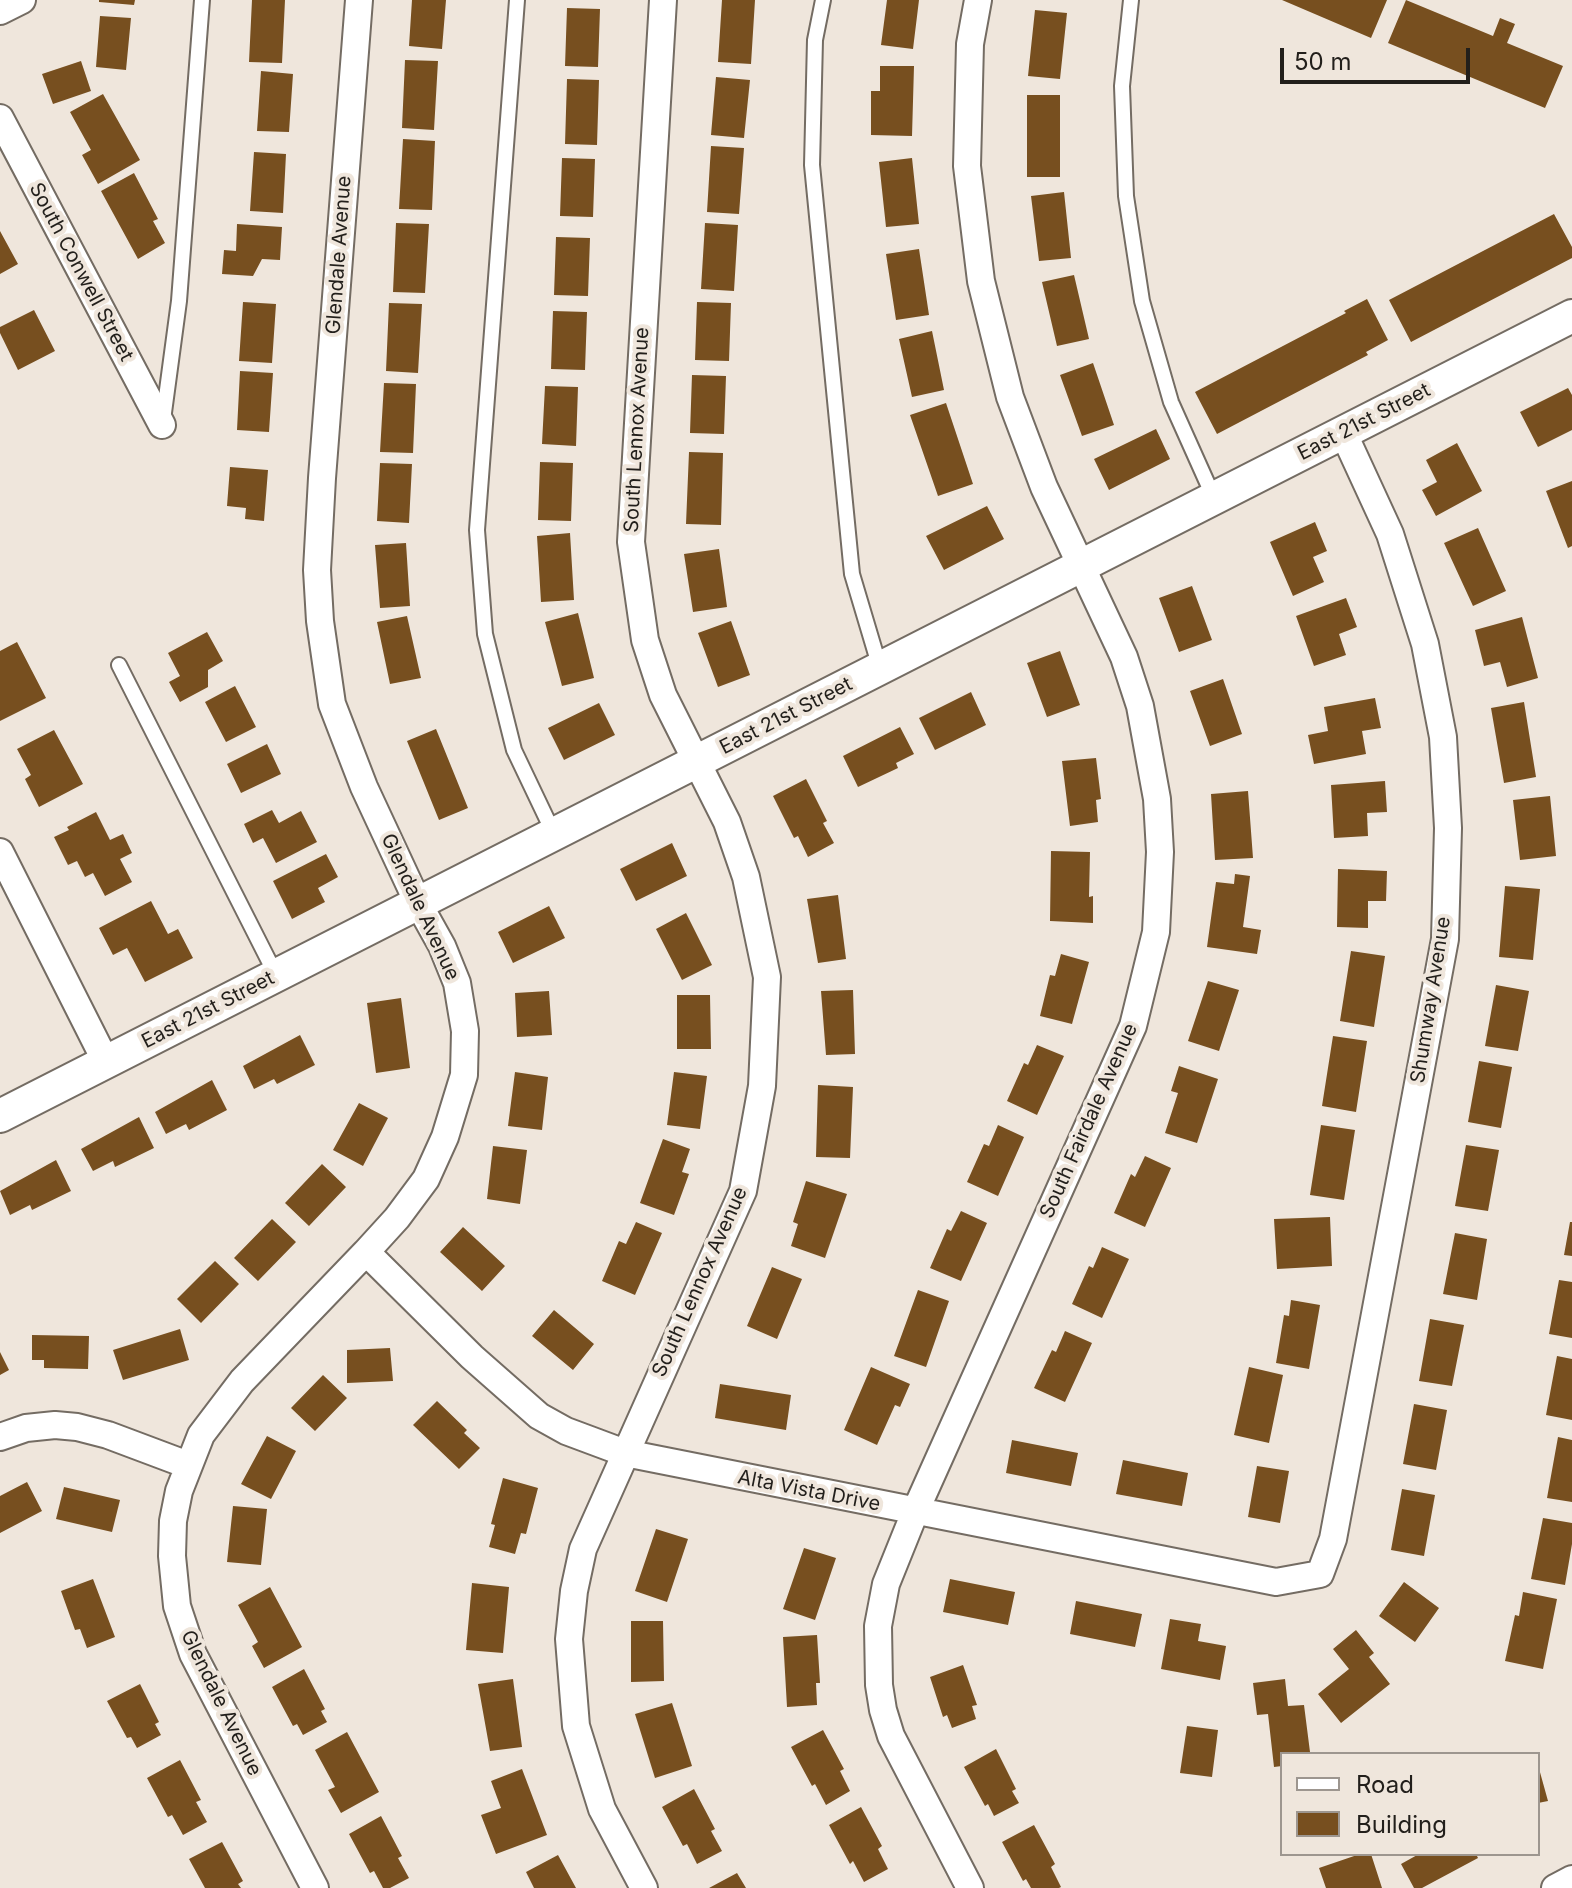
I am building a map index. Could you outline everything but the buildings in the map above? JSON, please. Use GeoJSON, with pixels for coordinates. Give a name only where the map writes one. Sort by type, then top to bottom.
{"type":"FeatureCollection","features":[{"type":"Feature","properties":{"kind":"street"},"geometry":{"type":"LineString","coordinates":[[0,11],[22,0]]}},
{"type":"Feature","properties":{"kind":"street","name":"Glendale Avenue"},"geometry":{"type":"LineString","coordinates":[[315,1888],[193,1654],[182,1626],[172,1556],[173,1521],[188,1465],[201,1435],[242,1381],[397,1218],[426,1179],[445,1137],[464,1075],[465,1031],[457,983],[364,787],[332,704],[320,621],[317,570],[322,478],[359,0]]}},
{"type":"Feature","properties":{"kind":"street","name":"South Lennox Avenue"},"geometry":{"type":"LineString","coordinates":[[644,1888],[602,1809],[576,1726],[569,1639],[574,1591],[583,1549],[743,1191],[762,1086],[767,977],[746,877],[727,822],[663,695],[645,640],[631,542],[663,0]]}},
{"type":"Feature","properties":{"kind":"street","name":"South Fairdale Avenue"},"geometry":{"type":"LineString","coordinates":[[970,1888],[891,1736],[879,1685],[878,1626],[886,1584],[915,1512],[1133,1026],[1156,932],[1160,852],[1157,799],[1147,738],[1124,657],[1044,487],[1010,397],[981,281],[967,166],[970,44],[978,0]]}},
{"type":"Feature","properties":{"kind":"street","name":"South Conwell Street"},"geometry":{"type":"LineString","coordinates":[[0,118],[162,425]]}},
{"type":"Feature","properties":{"kind":"street","name":"East 21st Street"},"geometry":{"type":"LineString","coordinates":[[0,1116],[1572,316]]}},
{"type":"Feature","properties":{"kind":"street","name":"Shumway Avenue"},"geometry":{"type":"LineString","coordinates":[[1320,1574],[1333,1539],[1445,939],[1448,828],[1443,737],[1425,644],[1390,534],[1343,432]]}},
{"type":"Feature","properties":{"kind":"street"},"geometry":{"type":"LineString","coordinates":[[0,852],[106,1062]]}},
{"type":"Feature","properties":{"kind":"street","name":"Alta Vista Drive"},"geometry":{"type":"LineString","coordinates":[[366,1252],[472,1357],[539,1416],[566,1431],[625,1453],[1276,1582],[1320,1574]]}},
{"type":"Feature","properties":{"kind":"street"},"geometry":{"type":"LineString","coordinates":[[0,1437],[26,1428],[55,1425],[77,1427],[108,1435],[188,1465]]}},
{"type":"Feature","properties":{"kind":"street"},"geometry":{"type":"LineString","coordinates":[[1555,1888],[1572,1879]]}},
{"type":"Feature","properties":{"kind":"lane"},"geometry":{"type":"LineString","coordinates":[[162,425],[179,301],[202,0]]}},
{"type":"Feature","properties":{"kind":"lane"},"geometry":{"type":"LineString","coordinates":[[517,0],[477,530],[485,634],[514,750],[554,834]]}},
{"type":"Feature","properties":{"kind":"lane"},"geometry":{"type":"LineString","coordinates":[[823,0],[815,40],[812,165],[852,574],[880,668]]}},
{"type":"Feature","properties":{"kind":"lane"},"geometry":{"type":"LineString","coordinates":[[1131,0],[1122,86],[1126,196],[1142,301],[1171,402],[1214,498]]}},
{"type":"Feature","properties":{"kind":"lane"},"geometry":{"type":"LineString","coordinates":[[119,665],[276,975]]}}]}
